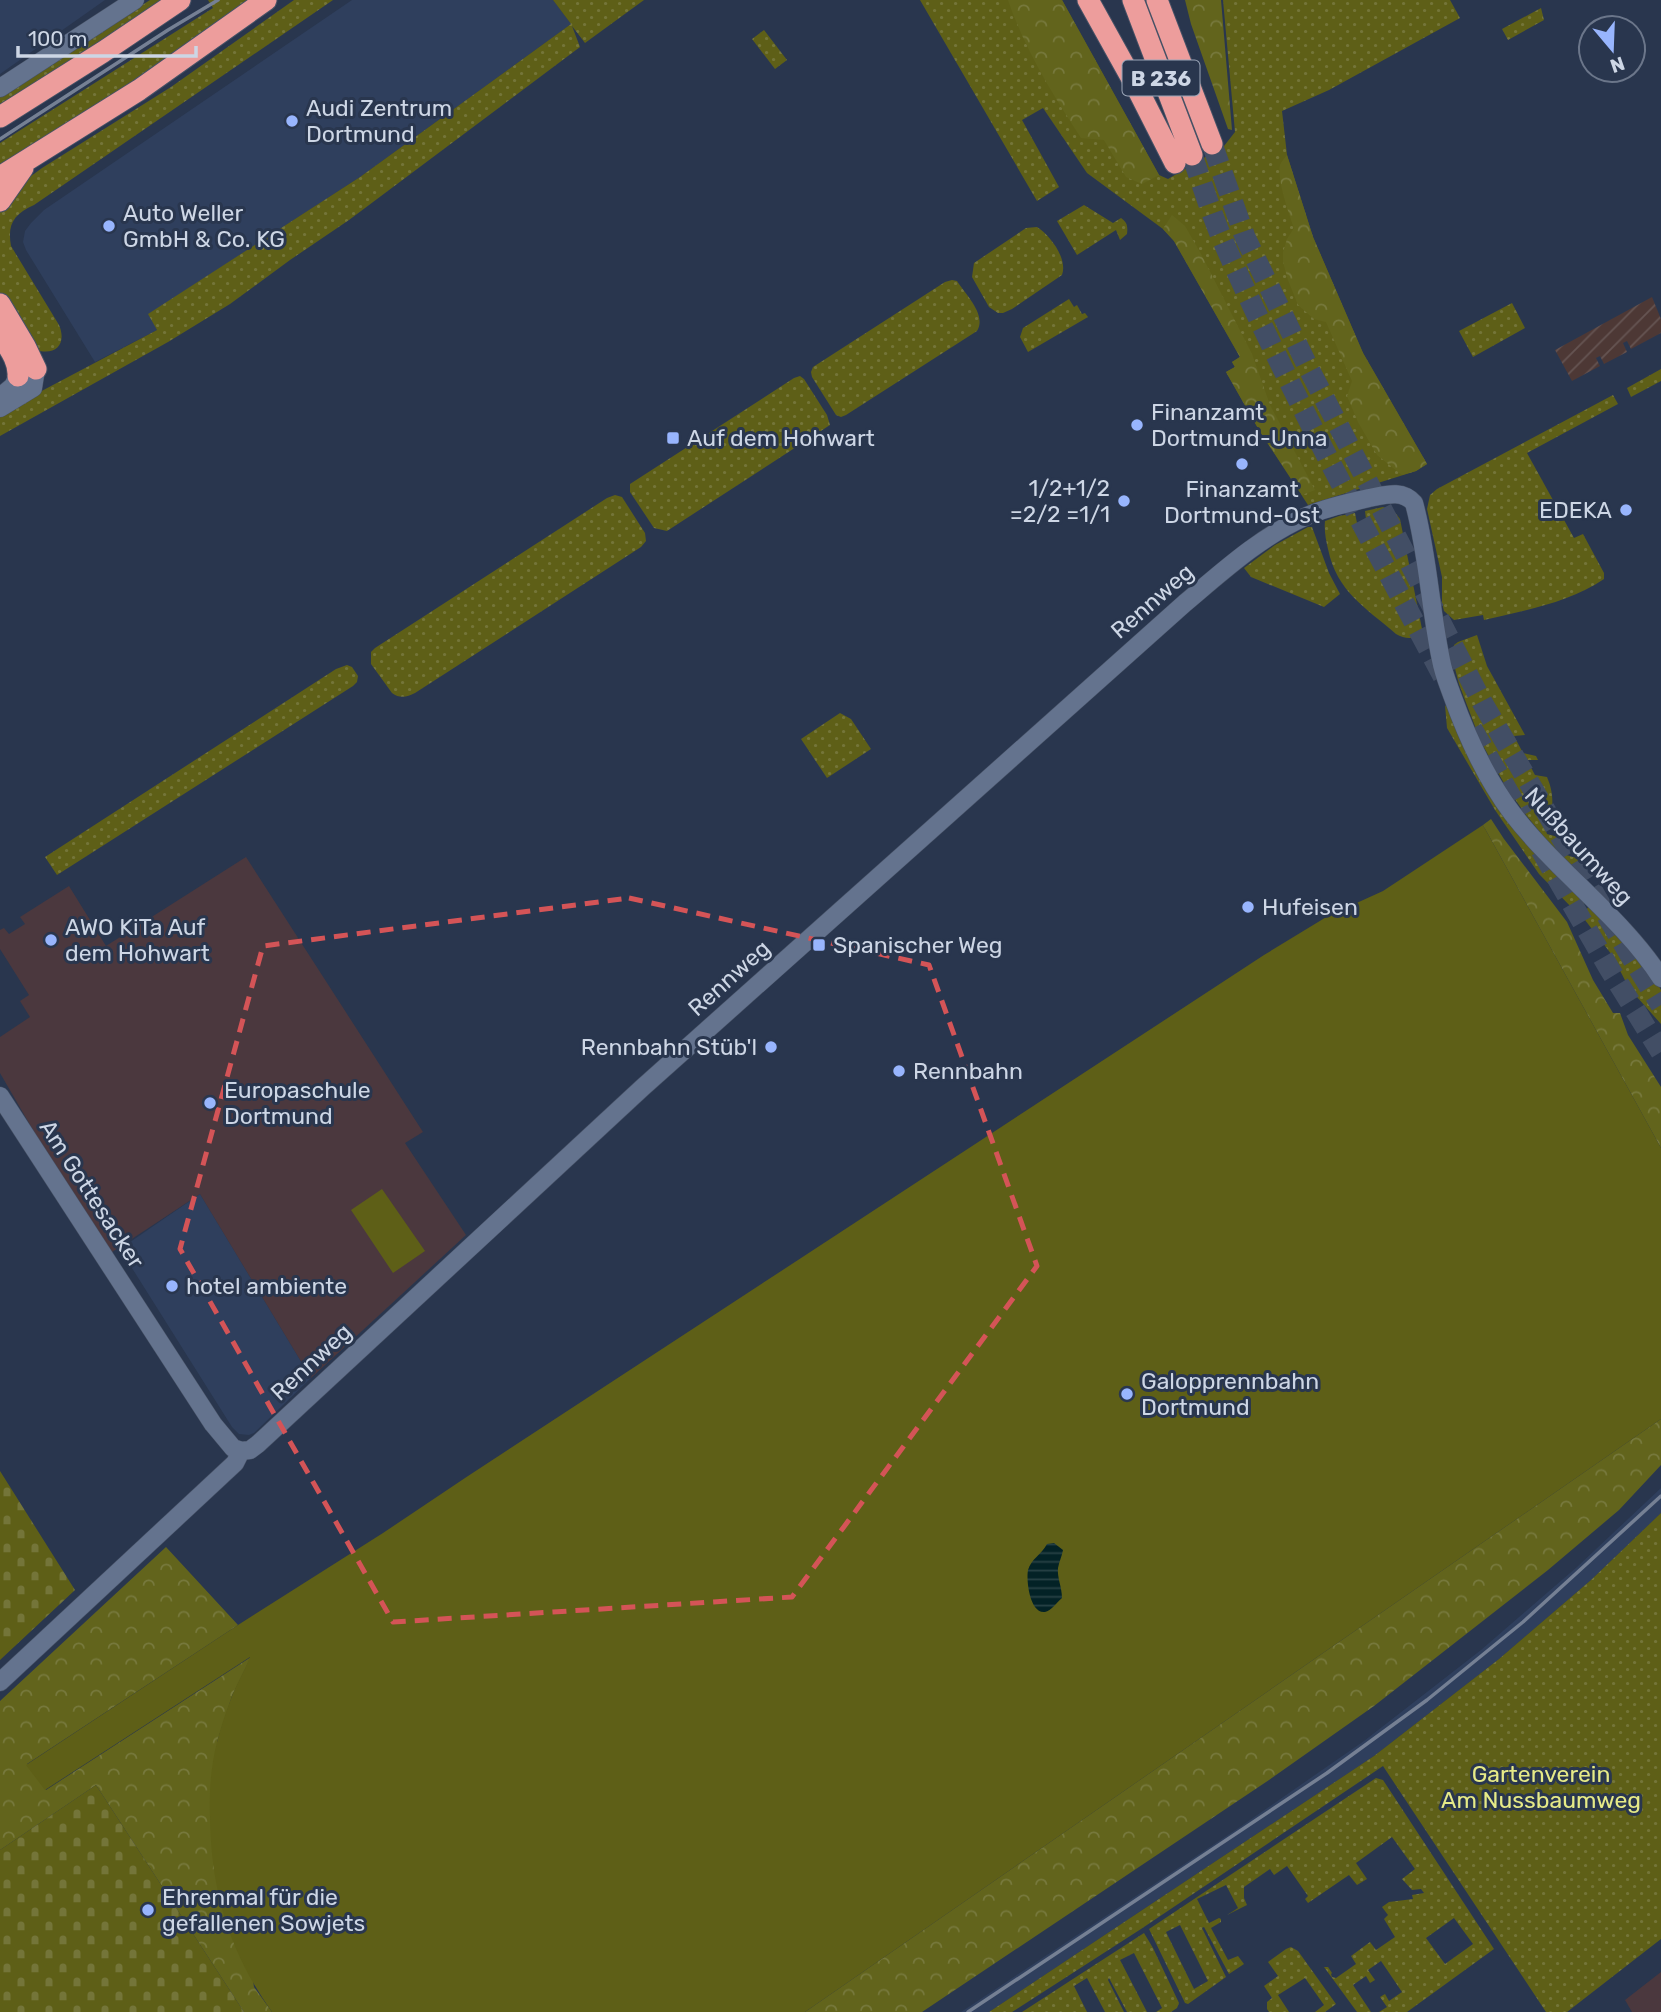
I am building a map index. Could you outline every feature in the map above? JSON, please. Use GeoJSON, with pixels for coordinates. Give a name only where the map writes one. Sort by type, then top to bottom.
{"type":"FeatureCollection","features":[{"type":"Feature","properties":{"kind":"highway"},"geometry":{"type":"LineString","coordinates":[[0,117],[180,0]]}},
{"type":"Feature","properties":{"kind":"highway"},"geometry":{"type":"LineString","coordinates":[[0,177],[139,90],[266,0]]}},
{"type":"Feature","properties":{"kind":"highway","name":"B 236"},"geometry":{"type":"LineString","coordinates":[[1088,0],[1139,90],[1183,159],[1133,0]]}},
{"type":"Feature","properties":{"kind":"highway","name":"B 236"},"geometry":{"type":"LineString","coordinates":[[1157,0],[1212,144],[1172,0]]}},
{"type":"Feature","properties":{"kind":"highway"},"geometry":{"type":"LineString","coordinates":[[0,201],[31,157]]}},
{"type":"Feature","properties":{"kind":"highway"},"geometry":{"type":"LineString","coordinates":[[0,304],[31,357],[29,377]]}},
{"type":"Feature","properties":{"kind":"highway"},"geometry":{"type":"LineString","coordinates":[[0,334],[29,377]]}},
{"type":"Feature","properties":{"kind":"street"},"geometry":{"type":"LineString","coordinates":[[0,88],[135,0]]}},
{"type":"Feature","properties":{"kind":"street"},"geometry":{"type":"LineString","coordinates":[[0,397],[29,377]]}},
{"type":"Feature","properties":{"kind":"street"},"geometry":{"type":"LineString","coordinates":[[0,408],[29,377]]}},
{"type":"Feature","properties":{"kind":"street","name":"Rennweg"},"geometry":{"type":"LineString","coordinates":[[0,1682],[235,1463],[241,1451],[250,1450],[258,1444],[642,1088],[1185,603],[1269,536],[1308,515],[1395,493],[1410,498]]}},
{"type":"Feature","properties":{"kind":"street","name":"Nußbaumweg"},"geometry":{"type":"LineString","coordinates":[[1410,498],[1417,512],[1441,662],[1460,719],[1476,755],[1504,801],[1530,835],[1632,940],[1661,978]]}},
{"type":"Feature","properties":{"kind":"street","name":"Am Gottesacker"},"geometry":{"type":"LineString","coordinates":[[0,1096],[213,1424],[233,1448],[241,1451]]}},
{"type":"Feature","properties":{"kind":"highlighted area"},"geometry":{"type":"Polygon","coordinates":[[[629,898],[929,965],[1037,1266],[792,1597],[393,1622],[180,1249],[263,946],[629,898]]]}},
{"type":"Feature","properties":{"kind":"shaded area"},"geometry":{"type":"Polygon","coordinates":[[[0,0],[105,0],[0,74],[0,0]]]}},
{"type":"Feature","properties":{"kind":"shaded area"},"geometry":{"type":"Polygon","coordinates":[[[352,0],[553,0],[571,24],[360,177],[149,314],[157,330],[95,362],[26,250],[23,242],[25,231],[44,210],[352,0]]]}},
{"type":"Feature","properties":{"kind":"shaded area"},"geometry":{"type":"Polygon","coordinates":[[[1652,297],[1661,319],[1661,333],[1631,349],[1627,341],[1623,343],[1627,352],[1604,364],[1600,356],[1596,358],[1600,366],[1572,381],[1555,350],[1652,297]]]}},
{"type":"Feature","properties":{"kind":"shaded area","name":"Europaschule Dortmund"},"geometry":{"type":"Polygon","coordinates":[[[246,857],[423,1132],[405,1143],[466,1235],[311,1378],[200,1194],[106,1256],[0,1073],[0,1037],[30,1017],[20,1001],[29,995],[0,949],[0,930],[4,928],[9,934],[25,924],[20,917],[69,886],[106,946],[246,857]]]}},
{"type":"Feature","properties":{"kind":"shaded area"},"geometry":{"type":"Polygon","coordinates":[[[200,1194],[311,1378],[249,1435],[239,1434],[232,1427],[120,1249],[200,1194]]]}},
{"type":"Feature","properties":{"kind":"shaded area"},"geometry":{"type":"Polygon","coordinates":[[[1661,1488],[1661,1513],[1591,1580],[1499,1659],[1374,1756],[989,2012],[961,2012],[1237,1829],[1364,1741],[1481,1650],[1577,1567],[1661,1488]]]}},
{"type":"Feature","properties":{"kind":"shaded area"},"geometry":{"type":"Polygon","coordinates":[[[1054,1543],[1063,1550],[1058,1566],[1062,1598],[1045,1612],[1036,1608],[1030,1596],[1028,1570],[1047,1544],[1054,1543]]]}},
{"type":"Feature","properties":{"kind":"shaded area"},"geometry":{"type":"Polygon","coordinates":[[[1661,1972],[1661,2012],[1632,2012],[1625,2000],[1661,1972]]]}},
{"type":"Feature","properties":{"kind":"green space"},"geometry":{"type":"Polygon","coordinates":[[[150,0],[166,0],[0,106],[0,97],[150,0]]]}},
{"type":"Feature","properties":{"kind":"green space"},"geometry":{"type":"Polygon","coordinates":[[[208,0],[253,0],[188,47],[0,167],[0,143],[213,8],[208,0]]]}},
{"type":"Feature","properties":{"kind":"green space"},"geometry":{"type":"Polygon","coordinates":[[[294,0],[333,0],[17,216],[11,226],[11,246],[59,325],[62,338],[54,350],[36,350],[0,293],[0,211],[27,179],[42,168],[171,87],[294,0]]]}},
{"type":"Feature","properties":{"kind":"green space"},"geometry":{"type":"Polygon","coordinates":[[[553,0],[644,0],[585,43],[572,26],[580,47],[349,220],[230,304],[0,436],[0,413],[157,330],[148,314],[360,177],[571,24],[553,0]]]}},
{"type":"Feature","properties":{"kind":"green space"},"geometry":{"type":"Polygon","coordinates":[[[920,0],[1062,0],[1159,175],[1168,179],[1224,146],[1235,132],[1223,0],[1450,0],[1460,18],[1329,90],[1282,111],[1287,155],[1313,237],[1363,353],[1427,464],[1416,471],[1308,505],[1259,430],[1226,372],[1235,367],[1232,362],[1240,357],[1174,241],[1163,229],[1087,173],[1043,108],[1022,120],[1059,187],[1037,201],[920,0]]]}},
{"type":"Feature","properties":{"kind":"green space"},"geometry":{"type":"Polygon","coordinates":[[[1008,0],[1062,0],[1159,175],[1142,184],[1126,177],[1104,140],[1081,138],[1031,54],[1008,0]]]}},
{"type":"Feature","properties":{"kind":"green space"},"geometry":{"type":"Polygon","coordinates":[[[1185,0],[1221,0],[1232,130],[1228,129],[1185,0]]]}},
{"type":"Feature","properties":{"kind":"green space"},"geometry":{"type":"Polygon","coordinates":[[[1541,8],[1544,20],[1508,40],[1502,29],[1541,8]]]}},
{"type":"Feature","properties":{"kind":"green space"},"geometry":{"type":"Polygon","coordinates":[[[764,30],[787,60],[775,69],[752,39],[764,30]]]}},
{"type":"Feature","properties":{"kind":"green space"},"geometry":{"type":"Polygon","coordinates":[[[1287,155],[1313,237],[1363,353],[1427,464],[1416,471],[1402,475],[1377,455],[1347,396],[1352,381],[1326,322],[1314,319],[1298,305],[1283,262],[1287,239],[1294,228],[1280,179],[1280,165],[1287,155]]]}},
{"type":"Feature","properties":{"kind":"green space"},"geometry":{"type":"Polygon","coordinates":[[[1084,205],[1113,223],[1121,218],[1127,224],[1127,234],[1120,240],[1116,230],[1077,255],[1057,221],[1084,205]]]}},
{"type":"Feature","properties":{"kind":"green space"},"geometry":{"type":"Polygon","coordinates":[[[1172,215],[1185,226],[1201,254],[1252,354],[1270,405],[1315,490],[1302,495],[1259,430],[1226,372],[1235,367],[1232,362],[1240,357],[1174,241],[1163,229],[1172,215]]]}},
{"type":"Feature","properties":{"kind":"green space"},"geometry":{"type":"Polygon","coordinates":[[[1037,227],[1057,248],[1062,262],[1062,275],[1012,309],[998,313],[989,307],[972,277],[974,263],[1026,228],[1037,227]]]}},
{"type":"Feature","properties":{"kind":"green space"},"geometry":{"type":"Polygon","coordinates":[[[952,280],[957,281],[977,312],[977,331],[846,415],[836,415],[812,377],[813,367],[952,280]]]}},
{"type":"Feature","properties":{"kind":"green space"},"geometry":{"type":"Polygon","coordinates":[[[1069,299],[1074,307],[1077,305],[1082,314],[1085,313],[1088,317],[1028,352],[1020,337],[1023,328],[1069,299]]]}},
{"type":"Feature","properties":{"kind":"green space"},"geometry":{"type":"Polygon","coordinates":[[[1512,303],[1525,328],[1473,357],[1459,331],[1512,303]]]}},
{"type":"Feature","properties":{"kind":"green space"},"geometry":{"type":"Polygon","coordinates":[[[1661,369],[1661,381],[1631,397],[1627,388],[1661,369]]]}},
{"type":"Feature","properties":{"kind":"green space"},"geometry":{"type":"Polygon","coordinates":[[[800,376],[827,415],[830,425],[667,531],[654,528],[630,492],[630,484],[800,376]]]}},
{"type":"Feature","properties":{"kind":"green space"},"geometry":{"type":"Polygon","coordinates":[[[1613,395],[1618,404],[1527,453],[1574,538],[1583,534],[1604,573],[1604,579],[1576,594],[1546,605],[1484,620],[1483,615],[1454,620],[1444,611],[1442,603],[1442,577],[1427,509],[1430,495],[1613,395]]]}},
{"type":"Feature","properties":{"kind":"green space"},"geometry":{"type":"Polygon","coordinates":[[[615,495],[622,497],[645,533],[646,541],[641,547],[415,693],[404,697],[392,693],[371,664],[371,652],[375,648],[615,495]]]}},
{"type":"Feature","properties":{"kind":"green space"},"geometry":{"type":"Polygon","coordinates":[[[1383,507],[1393,510],[1400,519],[1422,629],[1422,633],[1413,638],[1396,634],[1363,607],[1338,577],[1328,549],[1325,521],[1355,513],[1358,528],[1367,527],[1365,511],[1383,507]]]}},
{"type":"Feature","properties":{"kind":"green space"},"geometry":{"type":"Polygon","coordinates":[[[1312,527],[1340,594],[1324,607],[1251,577],[1244,568],[1275,545],[1312,527]]]}},
{"type":"Feature","properties":{"kind":"green space"},"geometry":{"type":"Polygon","coordinates":[[[1477,635],[1487,666],[1525,735],[1514,736],[1523,753],[1536,756],[1538,760],[1527,760],[1535,775],[1547,777],[1549,781],[1552,810],[1543,810],[1547,834],[1562,838],[1566,844],[1557,845],[1564,853],[1580,858],[1586,864],[1580,867],[1572,866],[1557,853],[1526,815],[1505,785],[1481,742],[1452,657],[1454,645],[1477,635]]]}},
{"type":"Feature","properties":{"kind":"green space"},"geometry":{"type":"Polygon","coordinates":[[[347,665],[352,667],[358,676],[353,686],[57,875],[45,857],[336,669],[347,665]]]}},
{"type":"Feature","properties":{"kind":"green space"},"geometry":{"type":"Polygon","coordinates":[[[1445,705],[1585,902],[1578,911],[1539,874],[1495,810],[1447,728],[1445,705]]]}},
{"type":"Feature","properties":{"kind":"green space"},"geometry":{"type":"Polygon","coordinates":[[[840,713],[851,719],[871,749],[827,778],[801,739],[840,713]]]}},
{"type":"Feature","properties":{"kind":"green space"},"geometry":{"type":"Polygon","coordinates":[[[1491,819],[1567,922],[1593,980],[1613,1013],[1620,1013],[1628,1035],[1661,1087],[1661,1148],[1483,825],[1491,819]]]}},
{"type":"Feature","properties":{"kind":"green space","name":"Galopprennbahn Dortmund"},"geometry":{"type":"Polygon","coordinates":[[[1483,825],[1661,1148],[1661,1419],[805,2012],[272,2012],[244,1966],[225,1919],[211,1843],[210,1788],[215,1751],[230,1702],[250,1657],[45,1790],[26,1765],[1264,955],[1328,916],[1383,891],[1483,825]]]}},
{"type":"Feature","properties":{"kind":"green space"},"geometry":{"type":"Polygon","coordinates":[[[1589,906],[1627,943],[1656,981],[1661,990],[1661,1024],[1629,988],[1612,955],[1585,920],[1584,913],[1589,906]]]}},
{"type":"Feature","properties":{"kind":"green space"},"geometry":{"type":"Polygon","coordinates":[[[382,1189],[425,1251],[393,1273],[351,1210],[382,1189]]]}},
{"type":"Feature","properties":{"kind":"green space"},"geometry":{"type":"Polygon","coordinates":[[[1661,1419],[1661,1465],[1619,1510],[1548,1570],[1374,1706],[1269,1780],[922,2012],[805,2012],[1661,1419]]]}},
{"type":"Feature","properties":{"kind":"green space"},"geometry":{"type":"Polygon","coordinates":[[[0,1471],[75,1590],[0,1660],[0,1471]]]}},
{"type":"Feature","properties":{"kind":"green space","name":"Gartenverein Am Nussbaumweg"},"geometry":{"type":"Polygon","coordinates":[[[1661,1513],[1661,1939],[1567,2012],[1546,2012],[1383,1766],[1141,1929],[1012,2012],[989,2012],[1374,1756],[1499,1659],[1591,1580],[1661,1513]]]}},
{"type":"Feature","properties":{"kind":"green space"},"geometry":{"type":"Polygon","coordinates":[[[166,1547],[238,1625],[27,1764],[46,1790],[251,1657],[232,1696],[217,1742],[254,1987],[272,2012],[244,2012],[96,1785],[0,1850],[0,1701],[166,1547]]]}},
{"type":"Feature","properties":{"kind":"green space"},"geometry":{"type":"Polygon","coordinates":[[[1376,1778],[1383,1780],[1494,1949],[1407,2012],[1379,2012],[1387,2007],[1380,1997],[1385,1994],[1389,2001],[1402,1992],[1381,1961],[1368,1970],[1375,1980],[1370,1983],[1366,1976],[1353,1985],[1371,2012],[1357,2012],[1324,1967],[1328,1967],[1332,1977],[1336,1978],[1356,1964],[1351,1956],[1370,1942],[1376,1950],[1395,1937],[1384,1919],[1388,1915],[1382,1907],[1389,1902],[1413,1899],[1412,1895],[1424,1893],[1421,1889],[1412,1890],[1402,1879],[1415,1869],[1392,1837],[1356,1863],[1367,1879],[1357,1885],[1349,1875],[1308,1903],[1305,1899],[1308,1896],[1287,1866],[1274,1875],[1270,1869],[1244,1887],[1247,1905],[1227,1915],[1238,1908],[1226,1885],[1197,1899],[1209,1923],[1221,1919],[1221,1922],[1211,1928],[1228,1960],[1238,1956],[1244,1964],[1229,1974],[1204,1927],[1202,1928],[1226,1977],[1188,2004],[1185,2003],[1149,1929],[1376,1778]],[[1454,1918],[1426,1938],[1445,1964],[1473,1944],[1454,1918]],[[1180,1925],[1166,1932],[1194,1989],[1208,1981],[1180,1925]]]}},
{"type":"Feature","properties":{"kind":"green space"},"geometry":{"type":"Polygon","coordinates":[[[96,1785],[244,2012],[0,2012],[0,1850],[96,1785]]]}},
{"type":"Feature","properties":{"kind":"green space"},"geometry":{"type":"Polygon","coordinates":[[[1144,1933],[1179,2003],[1171,2012],[1156,2012],[1162,2008],[1134,1953],[1120,1960],[1147,2012],[1127,2012],[1109,1978],[1124,2012],[1105,2012],[1087,1978],[1074,1986],[1087,2012],[1022,2012],[1144,1933]]]}},
{"type":"Feature","properties":{"kind":"green space"},"geometry":{"type":"Polygon","coordinates":[[[1291,1947],[1298,1951],[1336,2004],[1325,2012],[1315,2012],[1324,2005],[1305,1978],[1278,1995],[1289,2012],[1269,2012],[1267,2009],[1267,2002],[1272,1998],[1264,1986],[1278,1976],[1268,1962],[1291,1947]]]}},
{"type":"Feature","properties":{"kind":"tunnel"},"geometry":{"type":"LineString","coordinates":[[1212,144],[1245,237],[1309,369],[1482,702],[1661,1005]]}},
{"type":"Feature","properties":{"kind":"tunnel"},"geometry":{"type":"LineString","coordinates":[[1192,155],[1222,238],[1278,358],[1443,676]]}},
{"type":"Feature","properties":{"kind":"tunnel"},"geometry":{"type":"LineString","coordinates":[[1472,729],[1522,816]]}},
{"type":"Feature","properties":{"kind":"tunnel"},"geometry":{"type":"LineString","coordinates":[[1541,850],[1661,1052]]}},
{"type":"Feature","properties":{"kind":"railway"},"geometry":{"type":"LineString","coordinates":[[0,139],[218,0]]}},
{"type":"Feature","properties":{"kind":"railway"},"geometry":{"type":"LineString","coordinates":[[968,2012],[1327,1773],[1427,1700],[1523,1622],[1661,1496]]}},
{"type":"Feature","properties":{"kind":"place","name":"Audi Zentrum Dortmund"},"geometry":{"type":"Point","coordinates":[292,121]}},
{"type":"Feature","properties":{"kind":"place","name":"Auto Weller GmbH & Co. KG"},"geometry":{"type":"Point","coordinates":[109,226]}},
{"type":"Feature","properties":{"kind":"place","name":"Finanzamt Dortmund-Unna"},"geometry":{"type":"Point","coordinates":[1137,425]}},
{"type":"Feature","properties":{"kind":"place","name":"Auf dem Hohwart"},"geometry":{"type":"Point","coordinates":[673,438]}},
{"type":"Feature","properties":{"kind":"place","name":"Finanzamt Dortmund-Ost"},"geometry":{"type":"Point","coordinates":[1242,464]}},
{"type":"Feature","properties":{"kind":"place","name":"1/2+1/2 =2/2 =1/1"},"geometry":{"type":"Point","coordinates":[1124,501]}},
{"type":"Feature","properties":{"kind":"place","name":"EDEKA"},"geometry":{"type":"Point","coordinates":[1626,510]}},
{"type":"Feature","properties":{"kind":"place","name":"Hufeisen"},"geometry":{"type":"Point","coordinates":[1248,907]}},
{"type":"Feature","properties":{"kind":"place","name":"AWO KiTa Auf dem Hohwart"},"geometry":{"type":"Point","coordinates":[51,940]}},
{"type":"Feature","properties":{"kind":"place","name":"Spanischer Weg"},"geometry":{"type":"Point","coordinates":[819,945]}},
{"type":"Feature","properties":{"kind":"place","name":"Rennbahn Stüb'l"},"geometry":{"type":"Point","coordinates":[771,1047]}},
{"type":"Feature","properties":{"kind":"place","name":"Rennbahn"},"geometry":{"type":"Point","coordinates":[899,1071]}},
{"type":"Feature","properties":{"kind":"place","name":"Europaschule Dortmund"},"geometry":{"type":"Point","coordinates":[210,1103]}},
{"type":"Feature","properties":{"kind":"place","name":"hotel ambiente"},"geometry":{"type":"Point","coordinates":[172,1286]}},
{"type":"Feature","properties":{"kind":"place","name":"Galopprennbahn Dortmund"},"geometry":{"type":"Point","coordinates":[1127,1394]}},
{"type":"Feature","properties":{"kind":"place","name":"Ehrenmal für die gefallenen Sowjets"},"geometry":{"type":"Point","coordinates":[148,1910]}}]}
